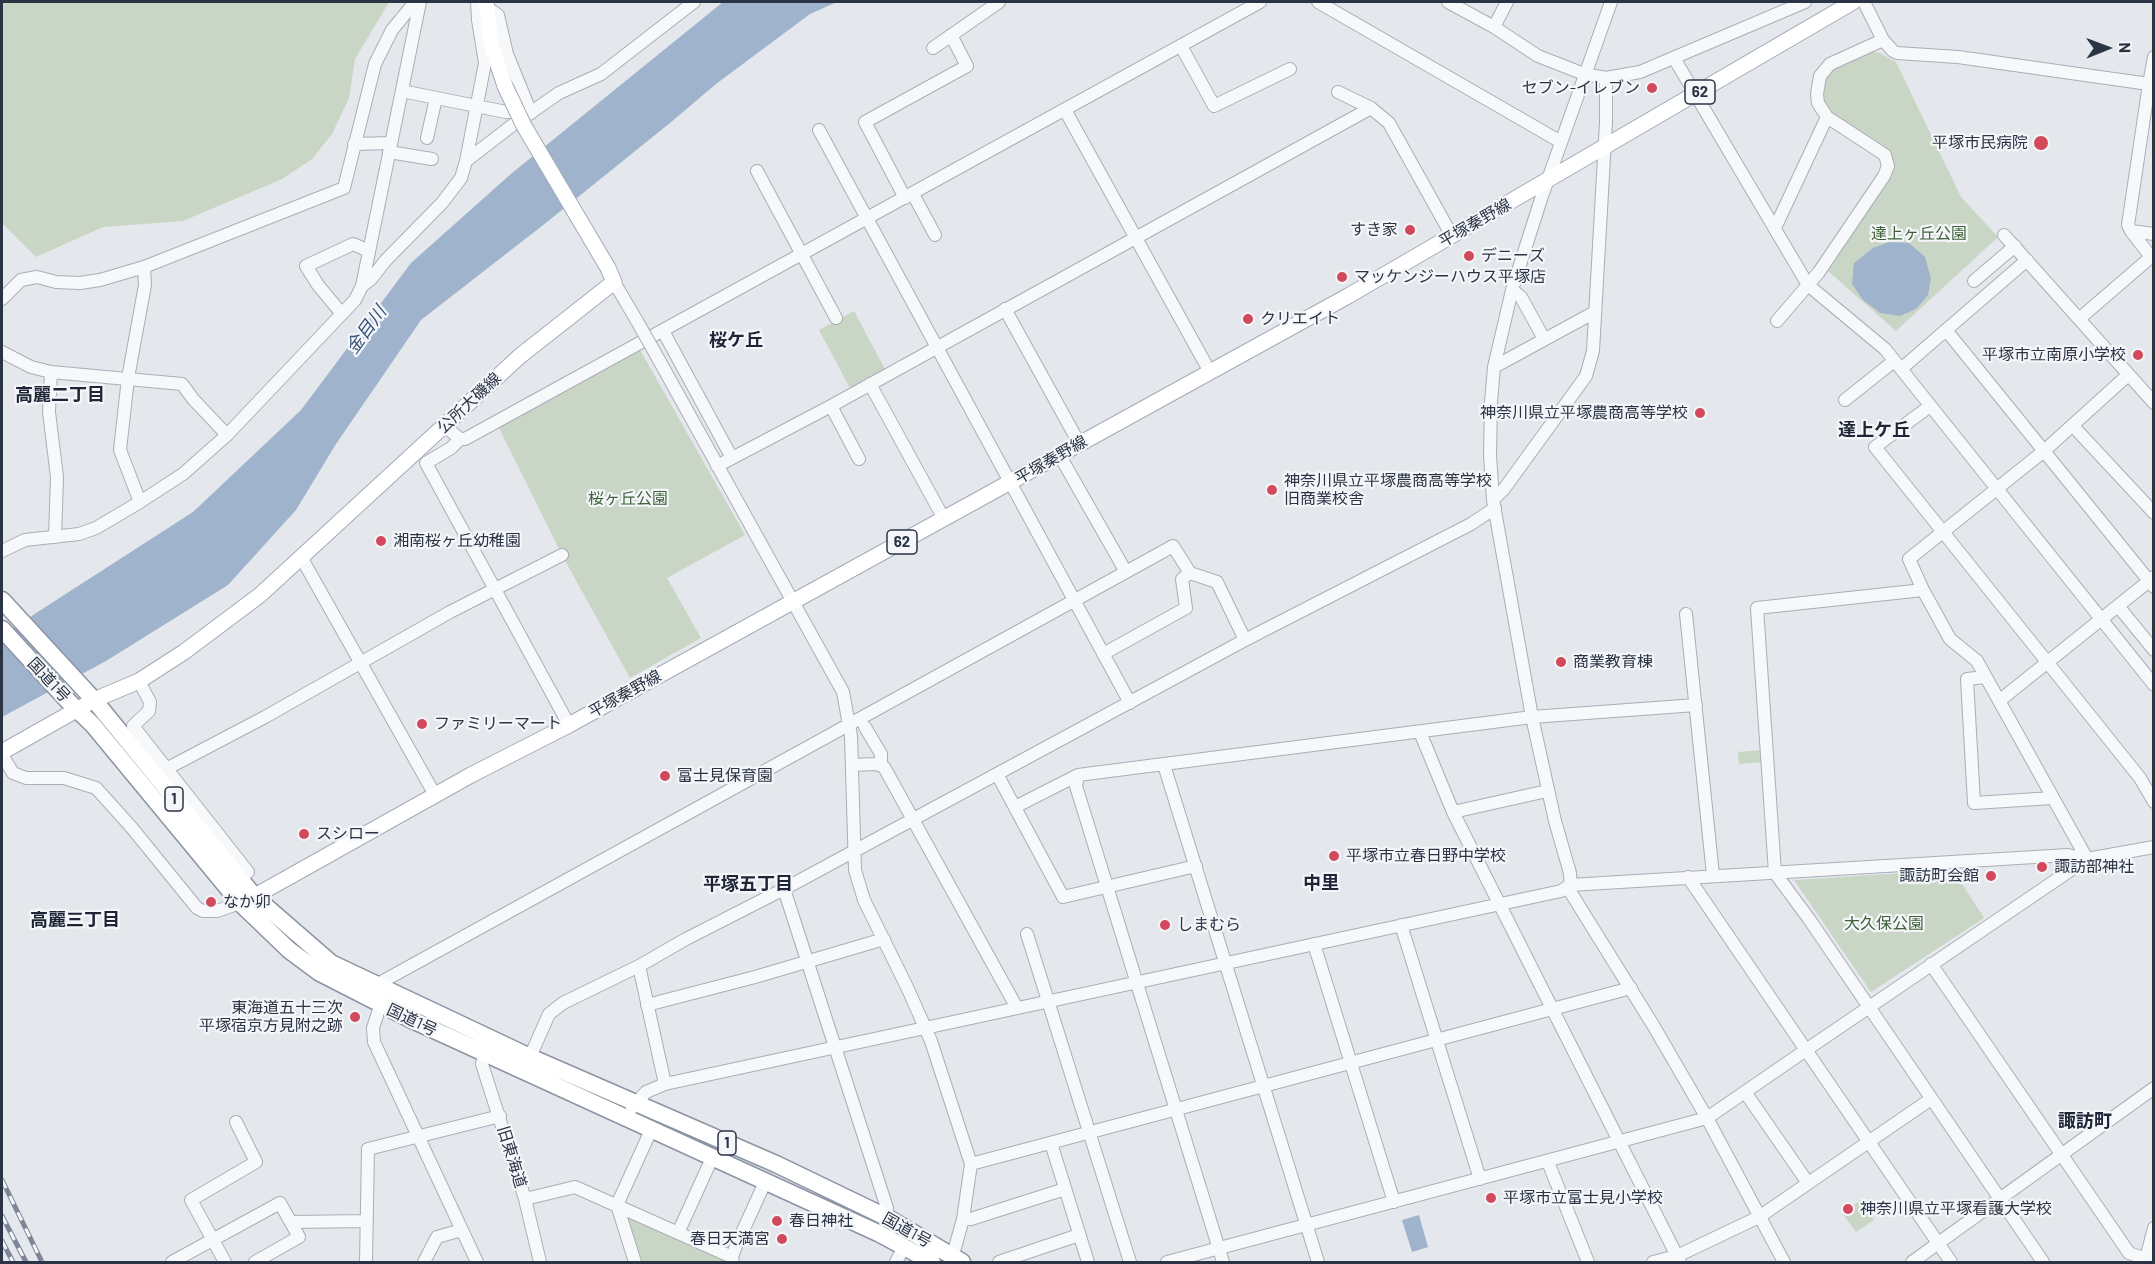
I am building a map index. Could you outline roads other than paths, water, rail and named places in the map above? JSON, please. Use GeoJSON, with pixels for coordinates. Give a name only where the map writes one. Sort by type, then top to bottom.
{"type":"FeatureCollection","features":[{"type":"Feature","properties":{"kind":"highway","name":"1"},"geometry":{"type":"LineString","coordinates":[[2,600],[91,697]]}},
{"type":"Feature","properties":{"kind":"highway","name":"国道1号"},"geometry":{"type":"LineString","coordinates":[[2,629],[72,706],[93,725],[248,900],[331,963],[484,1053],[776,1164],[888,1218],[955,1261]]}},
{"type":"Feature","properties":{"kind":"highway","name":"国道1号"},"geometry":{"type":"LineString","coordinates":[[91,697],[240,879],[248,900]]}},
{"type":"Feature","properties":{"kind":"highway","name":"国道1号"},"geometry":{"type":"LineString","coordinates":[[380,993],[530,1057],[631,1110],[652,1128],[878,1233],[932,1263]]}},
{"type":"Feature","properties":{"kind":"main road","name":"平塚秦野線"},"geometry":{"type":"LineString","coordinates":[[248,900],[435,795],[569,725],[1348,296],[1853,2]]}},
{"type":"Feature","properties":{"kind":"main road"},"geometry":{"type":"LineString","coordinates":[[483,4],[490,44],[505,86],[524,126],[611,275]]}},
{"type":"Feature","properties":{"kind":"main road","name":"公所大磯線"},"geometry":{"type":"LineString","coordinates":[[72,706],[139,681],[184,652],[260,594],[611,275]]}},
{"type":"Feature","properties":{"kind":"main road"},"geometry":{"type":"LineString","coordinates":[[2,753],[72,706]]}},
{"type":"Feature","properties":{"kind":"street"},"geometry":{"type":"LineString","coordinates":[[2,299],[21,280],[37,277],[56,282],[80,283],[100,280],[144,267],[344,188],[375,64],[392,30],[415,2]]}},
{"type":"Feature","properties":{"kind":"street"},"geometry":{"type":"LineString","coordinates":[[2,551],[26,540],[79,534],[96,528],[183,474],[227,435],[355,300],[362,286],[420,2]]}},
{"type":"Feature","properties":{"kind":"street"},"geometry":{"type":"LineString","coordinates":[[466,161],[559,93],[601,74],[693,2]]}},
{"type":"Feature","properties":{"kind":"street"},"geometry":{"type":"LineString","coordinates":[[933,48],[999,2]]}},
{"type":"Feature","properties":{"kind":"street"},"geometry":{"type":"LineString","coordinates":[[569,725],[426,462],[460,439],[465,439],[663,331],[1260,2]]}},
{"type":"Feature","properties":{"kind":"street"},"geometry":{"type":"LineString","coordinates":[[1318,2],[1561,142]]}},
{"type":"Feature","properties":{"kind":"street"},"geometry":{"type":"LineString","coordinates":[[1448,2],[1494,27],[1538,56],[1584,74],[1606,78],[1640,72],[1805,2]]}},
{"type":"Feature","properties":{"kind":"street"},"geometry":{"type":"LineString","coordinates":[[1494,27],[1507,2]]}},
{"type":"Feature","properties":{"kind":"street"},"geometry":{"type":"LineString","coordinates":[[1611,2],[1546,182],[1512,290],[1494,367],[1490,455],[1494,504],[1547,791],[1570,873],[1571,893],[1631,988],[1707,1118],[1784,1263]]}},
{"type":"Feature","properties":{"kind":"street"},"geometry":{"type":"LineString","coordinates":[[1863,2],[1883,40],[1897,53],[1958,57],[2151,84]]}},
{"type":"Feature","properties":{"kind":"street"},"geometry":{"type":"LineString","coordinates":[[362,286],[442,203],[461,178],[485,63],[478,20],[483,4],[498,15],[507,54],[531,113]]}},
{"type":"Feature","properties":{"kind":"street"},"geometry":{"type":"LineString","coordinates":[[935,235],[865,123],[967,66],[951,35]]}},
{"type":"Feature","properties":{"kind":"street"},"geometry":{"type":"LineString","coordinates":[[1777,321],[1819,272],[1884,176],[1888,166],[1885,155],[1827,117],[1818,103],[1817,94],[1820,76],[1824,69],[1837,59],[1883,40]]}},
{"type":"Feature","properties":{"kind":"street"},"geometry":{"type":"LineString","coordinates":[[1181,46],[1214,106],[1290,69]]}},
{"type":"Feature","properties":{"kind":"street"},"geometry":{"type":"LineString","coordinates":[[2079,319],[2151,257],[2128,225],[2154,57]]}},
{"type":"Feature","properties":{"kind":"street"},"geometry":{"type":"LineString","coordinates":[[1674,58],[1808,285],[1885,349],[2154,685]]}},
{"type":"Feature","properties":{"kind":"street"},"geometry":{"type":"LineString","coordinates":[[530,1057],[551,1012],[580,994],[639,966],[686,939],[854,852],[1245,640],[1471,524],[1494,504],[1586,376],[1593,351],[1605,145],[1606,78]]}},
{"type":"Feature","properties":{"kind":"street"},"geometry":{"type":"LineString","coordinates":[[402,91],[506,112],[531,113]]}},
{"type":"Feature","properties":{"kind":"street"},"geometry":{"type":"LineString","coordinates":[[1338,92],[1371,108],[1389,123],[1452,236]]}},
{"type":"Feature","properties":{"kind":"street"},"geometry":{"type":"LineString","coordinates":[[427,138],[436,98]]}},
{"type":"Feature","properties":{"kind":"street"},"geometry":{"type":"LineString","coordinates":[[717,466],[831,406],[1371,108]]}},
{"type":"Feature","properties":{"kind":"street"},"geometry":{"type":"LineString","coordinates":[[1065,110],[1210,372]]}},
{"type":"Feature","properties":{"kind":"street"},"geometry":{"type":"LineString","coordinates":[[1775,228],[1827,117]]}},
{"type":"Feature","properties":{"kind":"street"},"geometry":{"type":"LineString","coordinates":[[819,130],[1130,703]]}},
{"type":"Feature","properties":{"kind":"street"},"geometry":{"type":"LineString","coordinates":[[354,144],[390,148],[432,159]]}},
{"type":"Feature","properties":{"kind":"street"},"geometry":{"type":"LineString","coordinates":[[757,171],[836,318]]}},
{"type":"Feature","properties":{"kind":"street"},"geometry":{"type":"LineString","coordinates":[[2131,231],[2154,234]]}},
{"type":"Feature","properties":{"kind":"street"},"geometry":{"type":"LineString","coordinates":[[2004,235],[2154,404]]}},
{"type":"Feature","properties":{"kind":"street"},"geometry":{"type":"LineString","coordinates":[[342,314],[306,266],[353,244],[369,251]]}},
{"type":"Feature","properties":{"kind":"street"},"geometry":{"type":"LineString","coordinates":[[1974,281],[2015,246]]}},
{"type":"Feature","properties":{"kind":"street"},"geometry":{"type":"LineString","coordinates":[[1845,400],[1947,330],[2027,260]]}},
{"type":"Feature","properties":{"kind":"street"},"geometry":{"type":"LineString","coordinates":[[140,502],[120,450],[128,378],[145,285],[144,267]]}},
{"type":"Feature","properties":{"kind":"street"},"geometry":{"type":"LineString","coordinates":[[611,275],[843,692],[850,724],[853,765],[855,870],[864,900],[926,1027],[971,1164],[955,1261]]}},
{"type":"Feature","properties":{"kind":"street"},"geometry":{"type":"LineString","coordinates":[[1512,290],[1521,297],[1544,339]]}},
{"type":"Feature","properties":{"kind":"street"},"geometry":{"type":"LineString","coordinates":[[1005,309],[1079,443]]}},
{"type":"Feature","properties":{"kind":"street"},"geometry":{"type":"LineString","coordinates":[[1494,367],[1595,312]]}},
{"type":"Feature","properties":{"kind":"street"},"geometry":{"type":"LineString","coordinates":[[1947,330],[2152,582],[2118,606],[1999,701]]}},
{"type":"Feature","properties":{"kind":"street"},"geometry":{"type":"LineString","coordinates":[[663,331],[732,458]]}},
{"type":"Feature","properties":{"kind":"street"},"geometry":{"type":"LineString","coordinates":[[2,352],[31,367],[51,372],[182,384],[227,435]]}},
{"type":"Feature","properties":{"kind":"street"},"geometry":{"type":"LineString","coordinates":[[51,372],[49,412],[57,477],[55,537]]}},
{"type":"Feature","properties":{"kind":"street"},"geometry":{"type":"LineString","coordinates":[[2087,859],[1977,661],[1950,639],[1909,559],[2044,451],[2128,375]]}},
{"type":"Feature","properties":{"kind":"street"},"geometry":{"type":"LineString","coordinates":[[870,384],[944,519]]}},
{"type":"Feature","properties":{"kind":"street"},"geometry":{"type":"LineString","coordinates":[[1930,405],[1875,447],[2140,778],[2154,802]]}},
{"type":"Feature","properties":{"kind":"street"},"geometry":{"type":"LineString","coordinates":[[831,406],[859,459]]}},
{"type":"Feature","properties":{"kind":"street"},"geometry":{"type":"LineString","coordinates":[[445,426],[460,439]]}},
{"type":"Feature","properties":{"kind":"street"},"geometry":{"type":"LineString","coordinates":[[2073,426],[2154,513]]}},
{"type":"Feature","properties":{"kind":"street"},"geometry":{"type":"LineString","coordinates":[[1060,456],[1126,572]]}},
{"type":"Feature","properties":{"kind":"street"},"geometry":{"type":"LineString","coordinates":[[477,1263],[374,1041],[373,1028],[380,993],[850,724],[1173,546],[1190,573],[1217,582],[1245,640]]}},
{"type":"Feature","properties":{"kind":"street"},"geometry":{"type":"LineString","coordinates":[[166,769],[265,717],[450,612],[562,555]]}},
{"type":"Feature","properties":{"kind":"street"},"geometry":{"type":"LineString","coordinates":[[301,557],[435,795]]}},
{"type":"Feature","properties":{"kind":"street"},"geometry":{"type":"LineString","coordinates":[[1103,654],[1186,608],[1182,579],[1190,573]]}},
{"type":"Feature","properties":{"kind":"street"},"geometry":{"type":"LineString","coordinates":[[1923,590],[1757,608],[1775,873],[2043,1263]]}},
{"type":"Feature","properties":{"kind":"street"},"geometry":{"type":"LineString","coordinates":[[2118,606],[2154,650]]}},
{"type":"Feature","properties":{"kind":"street"},"geometry":{"type":"LineString","coordinates":[[1686,614],[1713,876]]}},
{"type":"Feature","properties":{"kind":"street"},"geometry":{"type":"LineString","coordinates":[[1986,677],[1967,679],[1974,803],[2053,798]]}},
{"type":"Feature","properties":{"kind":"street"},"geometry":{"type":"LineString","coordinates":[[139,681],[150,702],[149,711],[133,726],[248,872],[240,879]]}},
{"type":"Feature","properties":{"kind":"street"},"geometry":{"type":"LineString","coordinates":[[1016,807],[1078,775],[1533,717],[1696,705]]}},
{"type":"Feature","properties":{"kind":"street"},"geometry":{"type":"LineString","coordinates":[[865,727],[881,754],[881,765]]}},
{"type":"Feature","properties":{"kind":"street"},"geometry":{"type":"LineString","coordinates":[[1420,732],[1453,812],[1679,1259]]}},
{"type":"Feature","properties":{"kind":"street"},"geometry":{"type":"LineString","coordinates":[[2,753],[13,773],[26,778],[64,778],[96,788],[197,908],[203,911],[217,910],[248,900]]}},
{"type":"Feature","properties":{"kind":"street"},"geometry":{"type":"LineString","coordinates":[[853,765],[881,765],[884,767],[1017,1008]]}},
{"type":"Feature","properties":{"kind":"street"},"geometry":{"type":"LineString","coordinates":[[1164,765],[1318,1263]]}},
{"type":"Feature","properties":{"kind":"street"},"geometry":{"type":"LineString","coordinates":[[997,774],[1063,897],[1196,866]]}},
{"type":"Feature","properties":{"kind":"street"},"geometry":{"type":"LineString","coordinates":[[1078,775],[1076,786],[1224,1263]]}},
{"type":"Feature","properties":{"kind":"street"},"geometry":{"type":"LineString","coordinates":[[1453,812],[1547,791]]}},
{"type":"Feature","properties":{"kind":"street"},"geometry":{"type":"LineString","coordinates":[[631,1110],[646,1092],[665,1084],[1561,891],[1570,885],[2068,855],[2087,859],[2154,847]]}},
{"type":"Feature","properties":{"kind":"street"},"geometry":{"type":"LineString","coordinates":[[1167,1263],[1707,1118],[2087,859]]}},
{"type":"Feature","properties":{"kind":"street"},"geometry":{"type":"LineString","coordinates":[[1688,877],[1951,1263]]}},
{"type":"Feature","properties":{"kind":"street"},"geometry":{"type":"LineString","coordinates":[[784,889],[887,1208],[888,1218]]}},
{"type":"Feature","properties":{"kind":"street"},"geometry":{"type":"LineString","coordinates":[[1401,925],[1480,1179]]}},
{"type":"Feature","properties":{"kind":"street"},"geometry":{"type":"LineString","coordinates":[[1027,934],[1130,1263]]}},
{"type":"Feature","properties":{"kind":"street"},"geometry":{"type":"LineString","coordinates":[[647,1005],[884,939]]}},
{"type":"Feature","properties":{"kind":"street"},"geometry":{"type":"LineString","coordinates":[[1314,944],[1394,1202]]}},
{"type":"Feature","properties":{"kind":"street"},"geometry":{"type":"LineString","coordinates":[[1931,964],[2129,1253],[2146,1261],[2154,1228]]}},
{"type":"Feature","properties":{"kind":"street"},"geometry":{"type":"LineString","coordinates":[[639,966],[665,1084]]}},
{"type":"Feature","properties":{"kind":"street"},"geometry":{"type":"LineString","coordinates":[[971,1164],[1631,988]]}},
{"type":"Feature","properties":{"kind":"street","name":"旧東海道"},"geometry":{"type":"LineString","coordinates":[[484,1053],[482,1064],[525,1199],[540,1263]]}},
{"type":"Feature","properties":{"kind":"street"},"geometry":{"type":"LineString","coordinates":[[1912,1263],[2154,1088]]}},
{"type":"Feature","properties":{"kind":"street"},"geometry":{"type":"LineString","coordinates":[[1745,1092],[1808,1183]]}},
{"type":"Feature","properties":{"kind":"street"},"geometry":{"type":"LineString","coordinates":[[1653,1263],[1679,1259],[1759,1217],[1931,1099]]}},
{"type":"Feature","properties":{"kind":"street"},"geometry":{"type":"LineString","coordinates":[[366,1263],[368,1149],[500,1116]]}},
{"type":"Feature","properties":{"kind":"street"},"geometry":{"type":"LineString","coordinates":[[225,1263],[191,1200],[256,1162],[236,1122]]}},
{"type":"Feature","properties":{"kind":"street"},"geometry":{"type":"LineString","coordinates":[[635,1263],[617,1205],[652,1128]]}},
{"type":"Feature","properties":{"kind":"street"},"geometry":{"type":"LineString","coordinates":[[1051,1143],[1088,1263]]}},
{"type":"Feature","properties":{"kind":"street"},"geometry":{"type":"LineString","coordinates":[[678,1233],[713,1156]]}},
{"type":"Feature","properties":{"kind":"street"},"geometry":{"type":"LineString","coordinates":[[1548,1162],[1588,1263]]}},
{"type":"Feature","properties":{"kind":"street"},"geometry":{"type":"LineString","coordinates":[[525,1199],[575,1187],[732,1260],[766,1180]]}},
{"type":"Feature","properties":{"kind":"street"},"geometry":{"type":"LineString","coordinates":[[963,1220],[1065,1189]]}},
{"type":"Feature","properties":{"kind":"street"},"geometry":{"type":"LineString","coordinates":[[172,1263],[280,1203],[299,1237],[255,1263]]}},
{"type":"Feature","properties":{"kind":"street"},"geometry":{"type":"LineString","coordinates":[[291,1222],[366,1221]]}},
{"type":"Feature","properties":{"kind":"street"},"geometry":{"type":"LineString","coordinates":[[424,1263],[437,1237],[462,1230]]}},
{"type":"Feature","properties":{"kind":"street"},"geometry":{"type":"LineString","coordinates":[[999,1263],[1079,1235]]}},
{"type":"Feature","properties":{"kind":"street"},"geometry":{"type":"LineString","coordinates":[[896,1263],[904,1247]]}},
{"type":"Feature","properties":{"kind":"water","name":"金目川"},"geometry":{"type":"Polygon","coordinates":[[[723,2],[837,2],[810,14],[716,84],[547,222],[421,320],[336,444],[296,510],[228,585],[106,661],[2,717],[2,635],[193,512],[301,410],[411,263],[512,173],[723,2]]]}},
{"type":"Feature","properties":{"kind":"water"},"geometry":{"type":"Polygon","coordinates":[[[1889,242],[1909,243],[1925,257],[1931,278],[1928,295],[1916,309],[1900,316],[1880,313],[1863,300],[1852,284],[1854,263],[1873,248],[1889,242]]]}},
{"type":"Feature","properties":{"kind":"water"},"geometry":{"type":"Polygon","coordinates":[[[1419,1215],[1428,1247],[1412,1252],[1402,1220],[1419,1215]]]}},
{"type":"Feature","properties":{"kind":"railway"},"geometry":{"type":"LineString","coordinates":[[2,1180],[42,1262]]}},
{"type":"Feature","properties":{"kind":"railway"},"geometry":{"type":"LineString","coordinates":[[2,1216],[26,1262]]}},
{"type":"Feature","properties":{"kind":"railway"},"geometry":{"type":"LineString","coordinates":[[2,1241],[13,1262]]}},
{"type":"Feature","properties":{"kind":"place","name":"セブン-イレブン"},"geometry":{"type":"Point","coordinates":[1652,88]}},
{"type":"Feature","properties":{"kind":"place","name":"平塚市民病院"},"geometry":{"type":"Point","coordinates":[2041,143]}},
{"type":"Feature","properties":{"kind":"place","name":"すき家"},"geometry":{"type":"Point","coordinates":[1410,230]}},
{"type":"Feature","properties":{"kind":"place","name":"デニーズ"},"geometry":{"type":"Point","coordinates":[1469,256]}},
{"type":"Feature","properties":{"kind":"place","name":"マッケンジーハウス平塚店"},"geometry":{"type":"Point","coordinates":[1342,277]}},
{"type":"Feature","properties":{"kind":"place","name":"クリエイト"},"geometry":{"type":"Point","coordinates":[1248,319]}},
{"type":"Feature","properties":{"kind":"place","name":"平塚市立南原小学校"},"geometry":{"type":"Point","coordinates":[2138,355]}},
{"type":"Feature","properties":{"kind":"place","name":"神奈川県立平塚農商高等学校"},"geometry":{"type":"Point","coordinates":[1700,413]}},
{"type":"Feature","properties":{"kind":"place","name":"神奈川県立平塚農商高等学校 旧商業校舎"},"geometry":{"type":"Point","coordinates":[1272,490]}},
{"type":"Feature","properties":{"kind":"place","name":"湘南桜ヶ丘幼稚園"},"geometry":{"type":"Point","coordinates":[381,541]}},
{"type":"Feature","properties":{"kind":"place","name":"商業教育棟"},"geometry":{"type":"Point","coordinates":[1561,662]}},
{"type":"Feature","properties":{"kind":"place","name":"ファミリーマート"},"geometry":{"type":"Point","coordinates":[422,724]}},
{"type":"Feature","properties":{"kind":"place","name":"富士見保育園"},"geometry":{"type":"Point","coordinates":[665,776]}},
{"type":"Feature","properties":{"kind":"place","name":"スシロー"},"geometry":{"type":"Point","coordinates":[304,834]}},
{"type":"Feature","properties":{"kind":"place","name":"平塚市立春日野中学校"},"geometry":{"type":"Point","coordinates":[1334,856]}},
{"type":"Feature","properties":{"kind":"place","name":"諏訪部神社"},"geometry":{"type":"Point","coordinates":[2042,867]}},
{"type":"Feature","properties":{"kind":"place","name":"諏訪町会館"},"geometry":{"type":"Point","coordinates":[1991,876]}},
{"type":"Feature","properties":{"kind":"place","name":"なか卯"},"geometry":{"type":"Point","coordinates":[211,902]}},
{"type":"Feature","properties":{"kind":"place","name":"しまむら"},"geometry":{"type":"Point","coordinates":[1165,925]}},
{"type":"Feature","properties":{"kind":"place","name":"東海道五十三次 平塚宿京方見附之跡"},"geometry":{"type":"Point","coordinates":[355,1017]}},
{"type":"Feature","properties":{"kind":"place","name":"平塚市立富士見小学校"},"geometry":{"type":"Point","coordinates":[1491,1198]}},
{"type":"Feature","properties":{"kind":"place","name":"神奈川県立平塚看護大学校"},"geometry":{"type":"Point","coordinates":[1848,1209]}},
{"type":"Feature","properties":{"kind":"place","name":"春日神社"},"geometry":{"type":"Point","coordinates":[777,1221]}},
{"type":"Feature","properties":{"kind":"place","name":"春日天満宮"},"geometry":{"type":"Point","coordinates":[782,1239]}},
{"type":"Feature","properties":{"kind":"district","name":"桜ケ丘"},"geometry":{"type":"Point","coordinates":[736,340]}},
{"type":"Feature","properties":{"kind":"district","name":"高麗二丁目"},"geometry":{"type":"Point","coordinates":[60,395]}},
{"type":"Feature","properties":{"kind":"district","name":"達上ケ丘"},"geometry":{"type":"Point","coordinates":[1874,430]}},
{"type":"Feature","properties":{"kind":"district","name":"中里"},"geometry":{"type":"Point","coordinates":[1321,883]}},
{"type":"Feature","properties":{"kind":"district","name":"平塚五丁目"},"geometry":{"type":"Point","coordinates":[748,884]}},
{"type":"Feature","properties":{"kind":"district","name":"高麗三丁目"},"geometry":{"type":"Point","coordinates":[75,920]}},
{"type":"Feature","properties":{"kind":"district","name":"諏訪町"},"geometry":{"type":"Point","coordinates":[2085,1121]}},
{"type":"Feature","properties":{"kind":"park label","name":"達上ヶ丘公園"},"geometry":{"type":"Point","coordinates":[1919,234]}},
{"type":"Feature","properties":{"kind":"park label","name":"桜ヶ丘公園"},"geometry":{"type":"Point","coordinates":[628,499]}},
{"type":"Feature","properties":{"kind":"park label","name":"大久保公園"},"geometry":{"type":"Point","coordinates":[1884,924]}}]}
